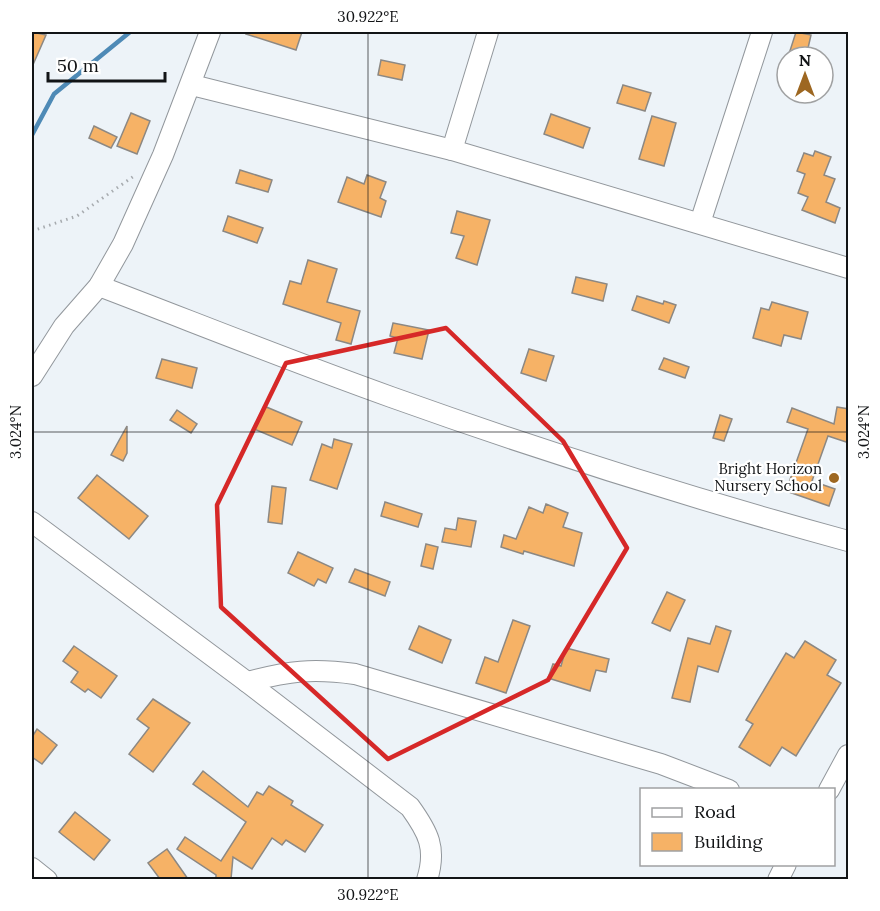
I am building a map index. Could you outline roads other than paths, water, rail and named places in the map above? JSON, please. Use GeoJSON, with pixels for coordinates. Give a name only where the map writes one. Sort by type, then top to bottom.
{"type":"FeatureCollection","features":[{"type":"Feature","properties":{"kind":"street"},"geometry":{"type":"LineString","coordinates":[[32,376],[64,326],[99,286],[127,234],[192,85],[210,32]]}},
{"type":"Feature","properties":{"kind":"street"},"geometry":{"type":"LineString","coordinates":[[452,150],[488,32]]}},
{"type":"Feature","properties":{"kind":"street"},"geometry":{"type":"LineString","coordinates":[[700,223],[762,32]]}},
{"type":"Feature","properties":{"kind":"street"},"geometry":{"type":"LineString","coordinates":[[192,85],[452,150],[849,268]]}},
{"type":"Feature","properties":{"kind":"street"},"geometry":{"type":"LineString","coordinates":[[99,286],[389,397],[529,445],[745,513],[849,541]]}},
{"type":"Feature","properties":{"kind":"street"},"geometry":{"type":"LineString","coordinates":[[32,522],[410,807],[428,832],[432,858],[427,879]]}},
{"type":"Feature","properties":{"kind":"street"},"geometry":{"type":"LineString","coordinates":[[247,682],[287,672],[319,669],[356,674],[661,764],[726,788]]}},
{"type":"Feature","properties":{"kind":"street"},"geometry":{"type":"LineString","coordinates":[[830,788],[849,755]]}},
{"type":"Feature","properties":{"kind":"street"},"geometry":{"type":"LineString","coordinates":[[32,868],[47,879]]}},
{"type":"Feature","properties":{"kind":"waterway"},"geometry":{"type":"LineString","coordinates":[[32,135],[54,94],[130,32]]}},
{"type":"Feature","properties":{"kind":"place","name":"Bright Horizon Nursery School"},"geometry":{"type":"Point","coordinates":[834,478]}}]}
